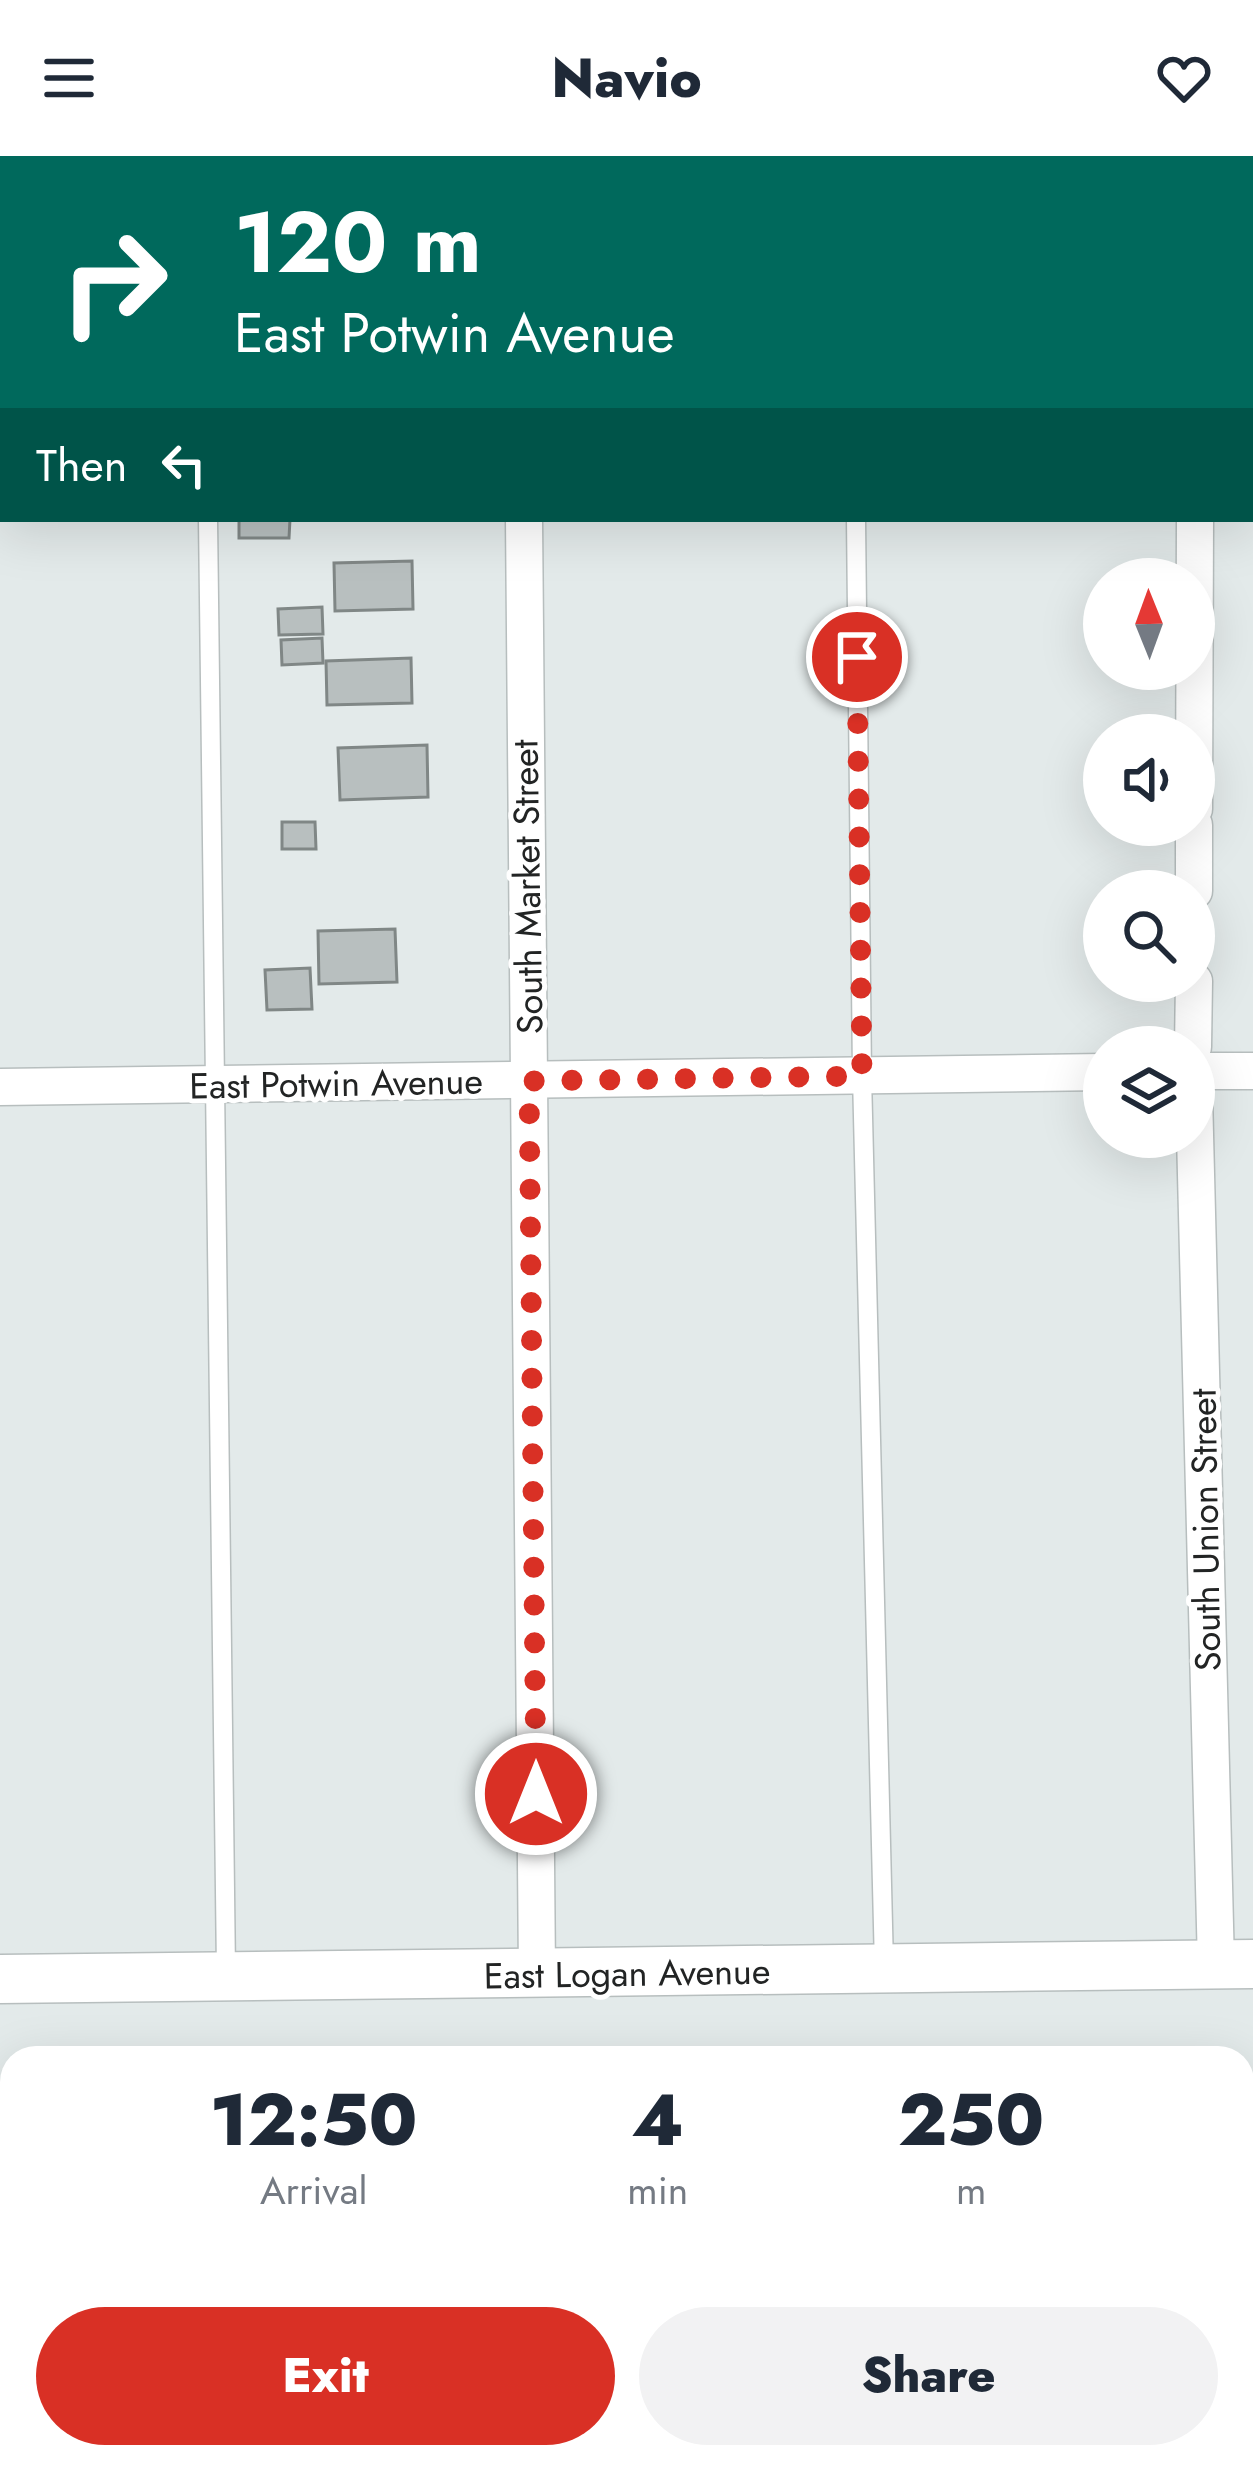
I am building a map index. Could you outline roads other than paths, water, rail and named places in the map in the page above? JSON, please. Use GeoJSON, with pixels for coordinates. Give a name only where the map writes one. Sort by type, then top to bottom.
{"type":"FeatureCollection","features":[{"type":"Feature","properties":{"kind":"street","name":"South Market Street"},"geometry":{"type":"LineString","coordinates":[[524,522],[536,1974]]}},
{"type":"Feature","properties":{"kind":"street"},"geometry":{"type":"LineString","coordinates":[[1194,714],[1195,522]]}},
{"type":"Feature","properties":{"kind":"street"},"geometry":{"type":"LineString","coordinates":[[1215,1071],[1253,1071]]}},
{"type":"Feature","properties":{"kind":"street","name":"East Potwin Avenue"},"geometry":{"type":"LineString","coordinates":[[0,1087],[1083,1072]]}},
{"type":"Feature","properties":{"kind":"street","name":"South Union Street"},"geometry":{"type":"LineString","coordinates":[[1197,1158],[1234,1965]]}},
{"type":"Feature","properties":{"kind":"street","name":"East Logan Avenue"},"geometry":{"type":"LineString","coordinates":[[0,1979],[1234,1965]]}},
{"type":"Feature","properties":{"kind":"lane"},"geometry":{"type":"LineString","coordinates":[[208,522],[226,1977]]}},
{"type":"Feature","properties":{"kind":"lane"},"geometry":{"type":"LineString","coordinates":[[856,522],[862,1076],[884,1971]]}}]}
